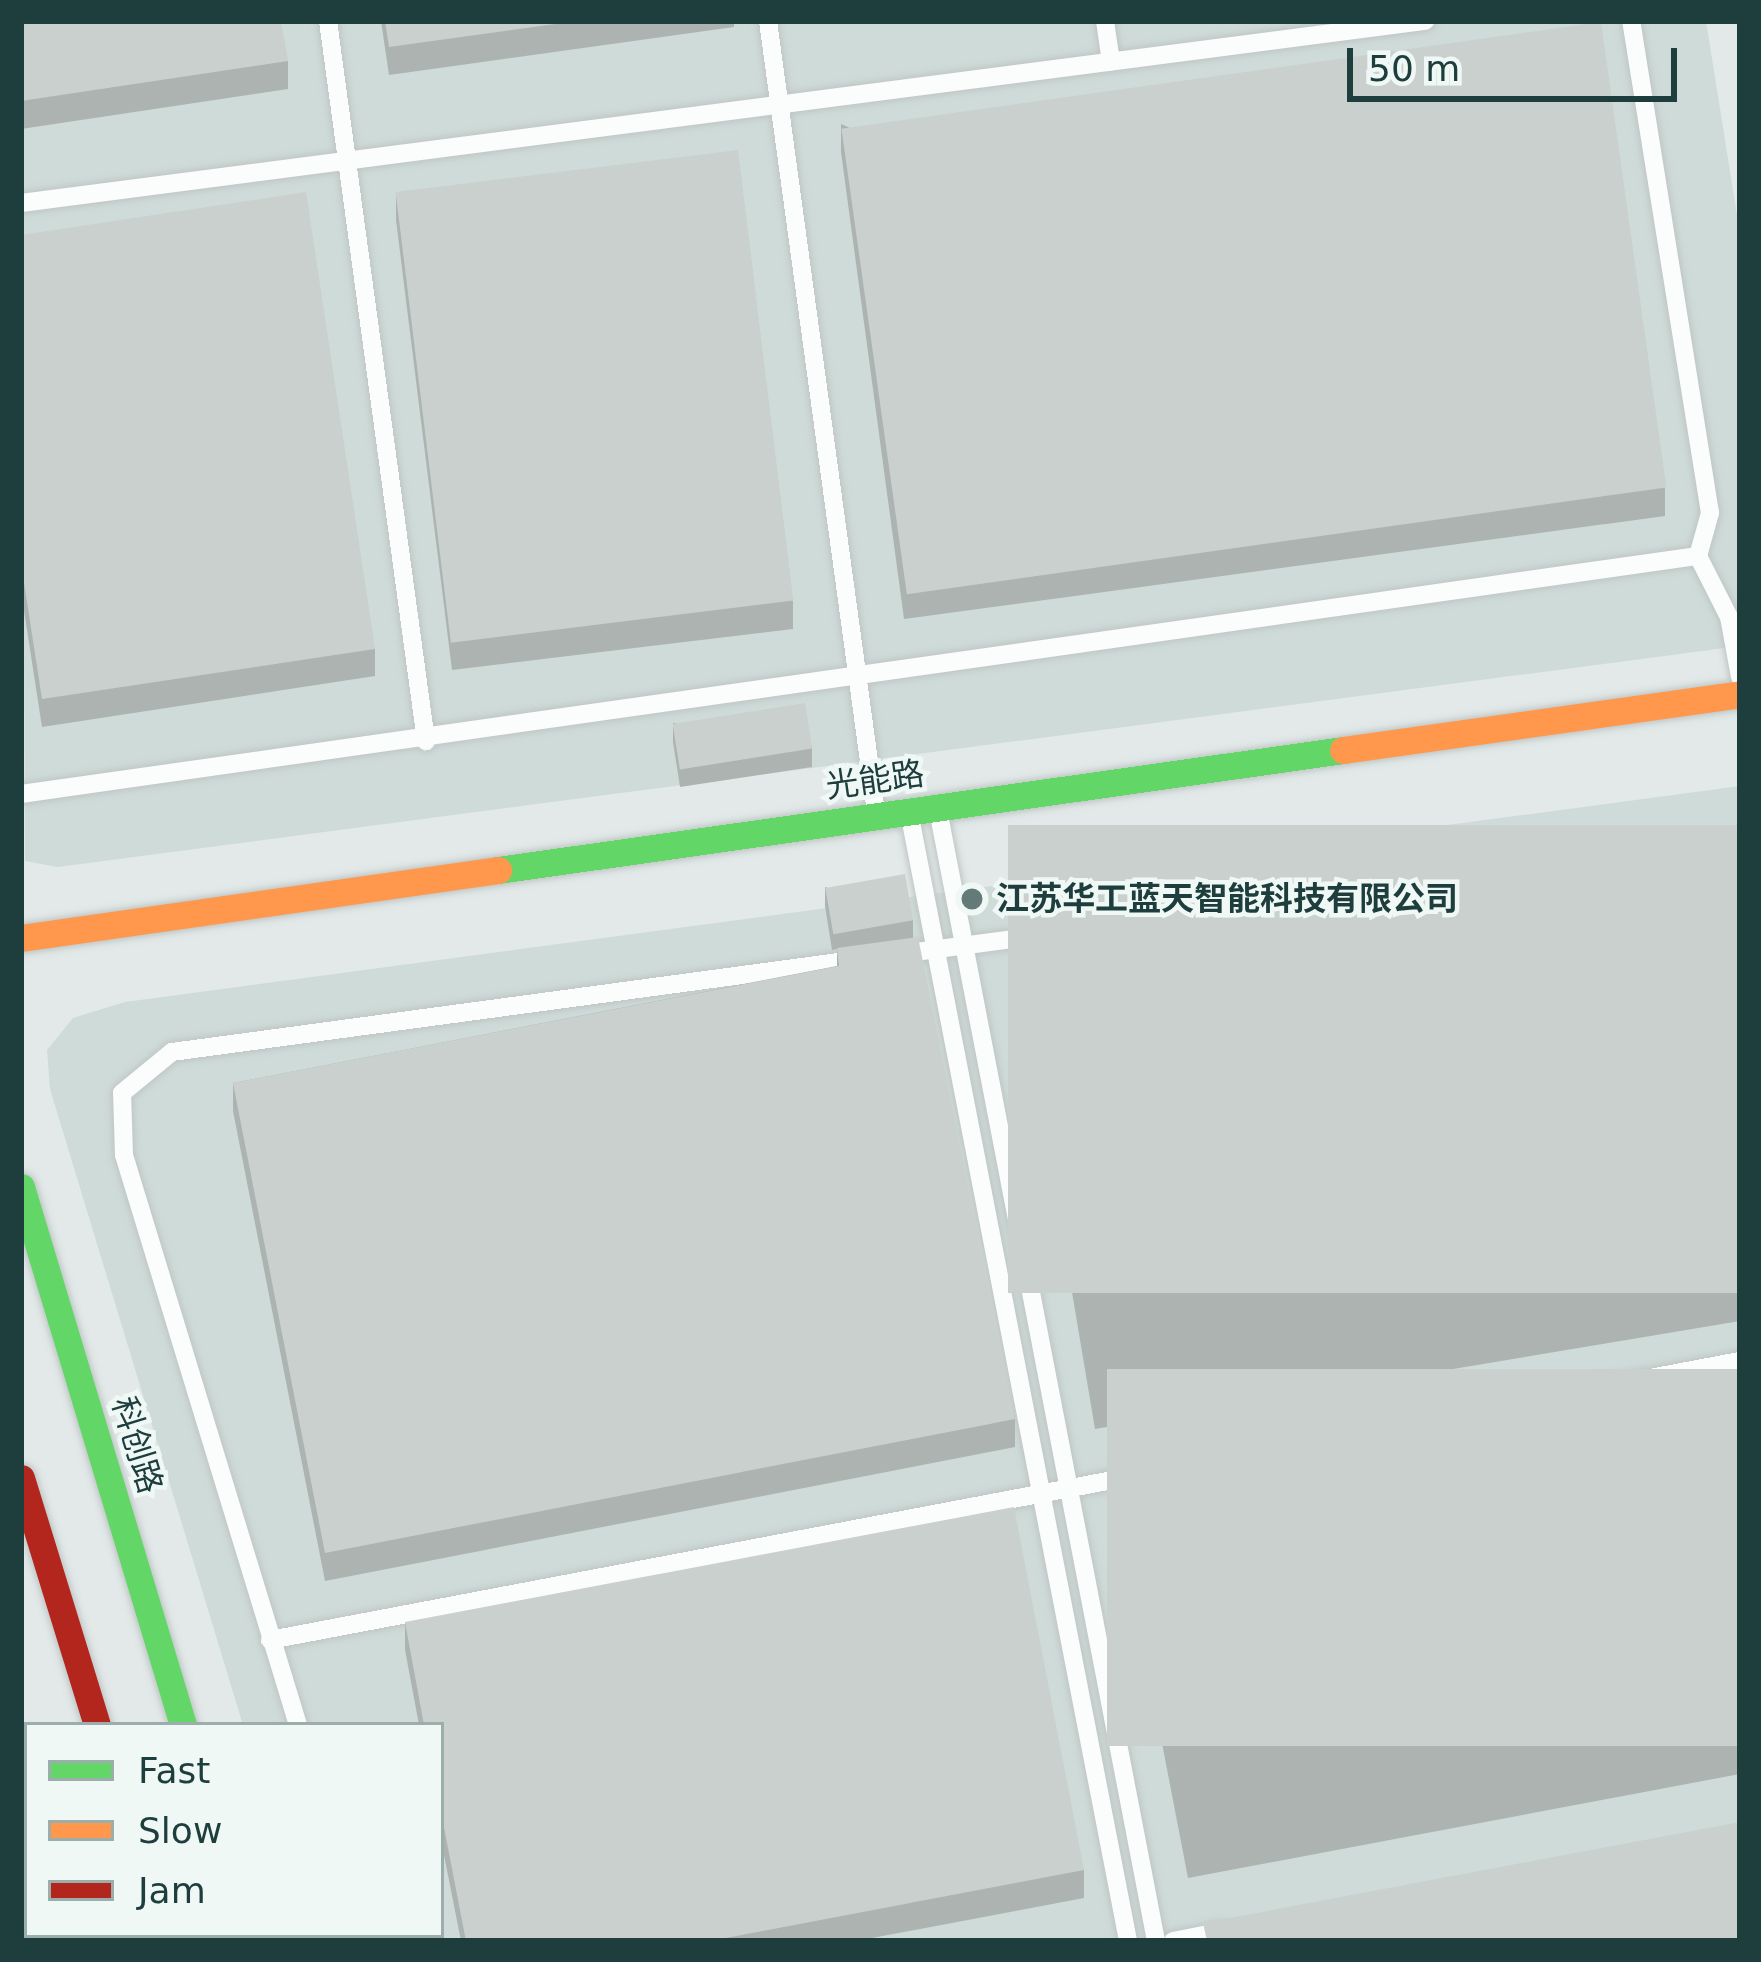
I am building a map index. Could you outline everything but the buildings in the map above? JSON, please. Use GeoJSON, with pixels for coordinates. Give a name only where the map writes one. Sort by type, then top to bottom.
{"type":"FeatureCollection","features":[{"type":"Feature","properties":{"kind":"street","name":"光能路"},"geometry":{"type":"LineString","coordinates":[[21,938],[1740,694]]}},
{"type":"Feature","properties":{"kind":"street","name":"科创路"},"geometry":{"type":"LineString","coordinates":[[21,1187],[182,1722]]}},
{"type":"Feature","properties":{"kind":"street"},"geometry":{"type":"LineString","coordinates":[[21,1478],[96,1722]]}},
{"type":"Feature","properties":{"kind":"lane"},"geometry":{"type":"LineString","coordinates":[[328,21],[426,741]]}},
{"type":"Feature","properties":{"kind":"lane"},"geometry":{"type":"LineString","coordinates":[[768,21],[876,817]]}},
{"type":"Feature","properties":{"kind":"lane"},"geometry":{"type":"LineString","coordinates":[[1106,21],[1111,62]]}},
{"type":"Feature","properties":{"kind":"lane"},"geometry":{"type":"LineString","coordinates":[[21,203],[1425,21]]}},
{"type":"Feature","properties":{"kind":"lane"},"geometry":{"type":"LineString","coordinates":[[1634,22],[1710,513],[1698,556],[1729,617],[1740,676]]}},
{"type":"Feature","properties":{"kind":"lane"},"geometry":{"type":"LineString","coordinates":[[21,794],[858,680],[1698,556]]}},
{"type":"Feature","properties":{"kind":"lane"},"geometry":{"type":"LineString","coordinates":[[923,810],[964,946],[1156,1941]]}},
{"type":"Feature","properties":{"kind":"lane"},"geometry":{"type":"LineString","coordinates":[[923,810],[935,950],[1128,1941]]}},
{"type":"Feature","properties":{"kind":"lane"},"geometry":{"type":"LineString","coordinates":[[297,1722],[124,1155],[122,1093],[145,1068],[172,1052],[1220,911]]}},
{"type":"Feature","properties":{"kind":"lane"},"geometry":{"type":"LineString","coordinates":[[270,1640],[1040,1488],[1740,1361]]}},
{"type":"Feature","properties":{"kind":"lane"},"geometry":{"type":"LineString","coordinates":[[1173,1941],[1241,1928]]}},
{"type":"Feature","properties":{"kind":"shaded area"},"geometry":{"type":"Polygon","coordinates":[[[21,21],[1706,21],[1740,234],[1740,646],[58,867],[25,861],[21,21]]]}},
{"type":"Feature","properties":{"kind":"shaded area"},"geometry":{"type":"Polygon","coordinates":[[[1740,786],[1740,1941],[309,1941],[444,1938],[444,1722],[242,1722],[50,1089],[47,1050],[73,1018],[125,1002],[1740,786]]]}},
{"type":"Feature","properties":{"kind":"shaded area"},"geometry":{"type":"Polygon","coordinates":[[[21,1719],[24,1938],[88,1941],[21,1941],[21,1719]]]}},
{"type":"Feature","properties":{"kind":"traffic: fast"},"geometry":{"type":"LineString","coordinates":[[498,870],[1343,750]]}},
{"type":"Feature","properties":{"kind":"traffic: fast"},"geometry":{"type":"LineString","coordinates":[[21,1187],[182,1722]]}},
{"type":"Feature","properties":{"kind":"traffic: slow"},"geometry":{"type":"LineString","coordinates":[[1343,750],[1740,694]]}},
{"type":"Feature","properties":{"kind":"traffic: slow"},"geometry":{"type":"LineString","coordinates":[[21,938],[498,870]]}},
{"type":"Feature","properties":{"kind":"traffic: jam"},"geometry":{"type":"LineString","coordinates":[[21,1478],[96,1722]]}},
{"type":"Feature","properties":{"kind":"place","name":"江苏华工蓝天智能科技有限公司"},"geometry":{"type":"Point","coordinates":[972,899]}}]}
